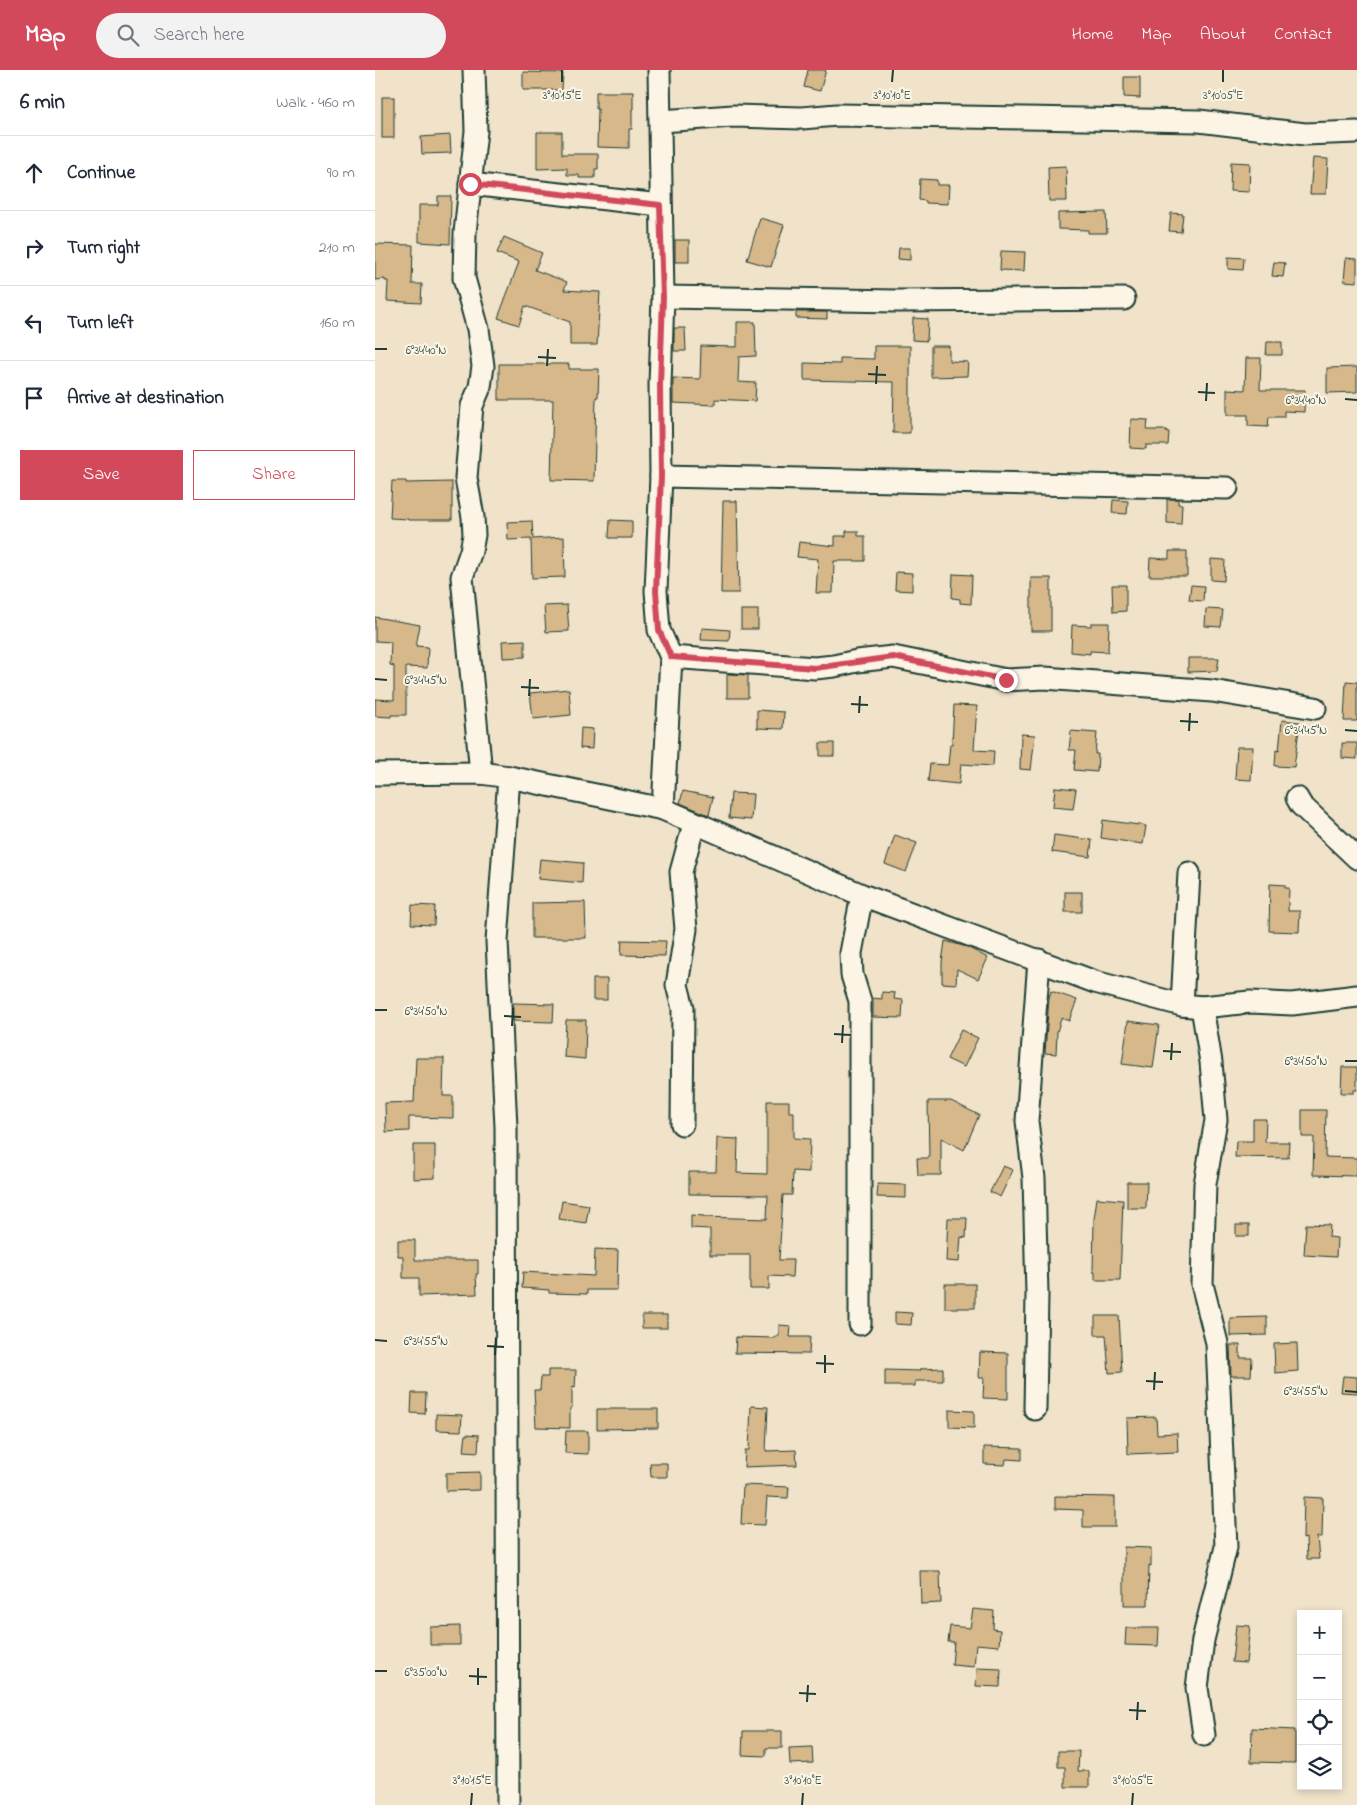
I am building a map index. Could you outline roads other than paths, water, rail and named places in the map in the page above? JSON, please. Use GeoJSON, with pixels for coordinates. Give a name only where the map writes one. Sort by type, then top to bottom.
{"type":"FeatureCollection","features":[{"type":"Feature","properties":{"kind":"street"},"geometry":{"type":"LineString","coordinates":[[474,70],[476,131],[465,233],[464,278],[478,329],[483,366],[481,387],[472,406],[466,478],[473,517],[474,535],[471,551],[462,577],[481,773]]}},
{"type":"Feature","properties":{"kind":"street"},"geometry":{"type":"LineString","coordinates":[[659,70],[663,297],[660,385],[661,476],[656,591],[659,630],[671,657],[663,809]]}},
{"type":"Feature","properties":{"kind":"street"},"geometry":{"type":"LineString","coordinates":[[661,121],[733,116],[802,118],[837,115],[1114,118],[1199,121],[1305,134],[1357,132]]}},
{"type":"Feature","properties":{"kind":"street"},"geometry":{"type":"LineString","coordinates":[[470,184],[660,205]]}},
{"type":"Feature","properties":{"kind":"street"},"geometry":{"type":"LineString","coordinates":[[663,297],[897,301],[1124,299]]}},
{"type":"Feature","properties":{"kind":"street"},"geometry":{"type":"LineString","coordinates":[[661,476],[1227,488]]}},
{"type":"Feature","properties":{"kind":"street"},"geometry":{"type":"LineString","coordinates":[[671,657],[815,668],[893,657],[1006,680],[1045,678],[1212,691],[1315,708]]}},
{"type":"Feature","properties":{"kind":"street"},"geometry":{"type":"LineString","coordinates":[[375,774],[481,773],[509,777],[663,809],[862,895],[1095,982],[1192,1006],[1250,1002],[1292,1004],[1357,996]]}},
{"type":"Feature","properties":{"kind":"street"},"geometry":{"type":"LineString","coordinates":[[508,1805],[506,1127],[497,941],[509,777]]}},
{"type":"Feature","properties":{"kind":"street"},"geometry":{"type":"LineString","coordinates":[[1297,798],[1301,805],[1357,858]]}},
{"type":"Feature","properties":{"kind":"street"},"geometry":{"type":"LineString","coordinates":[[682,1124],[683,1008],[677,985],[685,929],[681,872],[694,824]]}},
{"type":"Feature","properties":{"kind":"street"},"geometry":{"type":"LineString","coordinates":[[1189,872],[1192,1006],[1211,1062],[1216,1120],[1205,1184],[1202,1284],[1217,1343],[1225,1547],[1203,1640],[1197,1688],[1204,1735]]}},
{"type":"Feature","properties":{"kind":"street"},"geometry":{"type":"LineString","coordinates":[[860,1324],[859,1001],[852,975],[851,953],[862,895]]}},
{"type":"Feature","properties":{"kind":"street"},"geometry":{"type":"LineString","coordinates":[[1035,1409],[1037,1294],[1034,1178],[1027,1121],[1039,960]]}}]}
